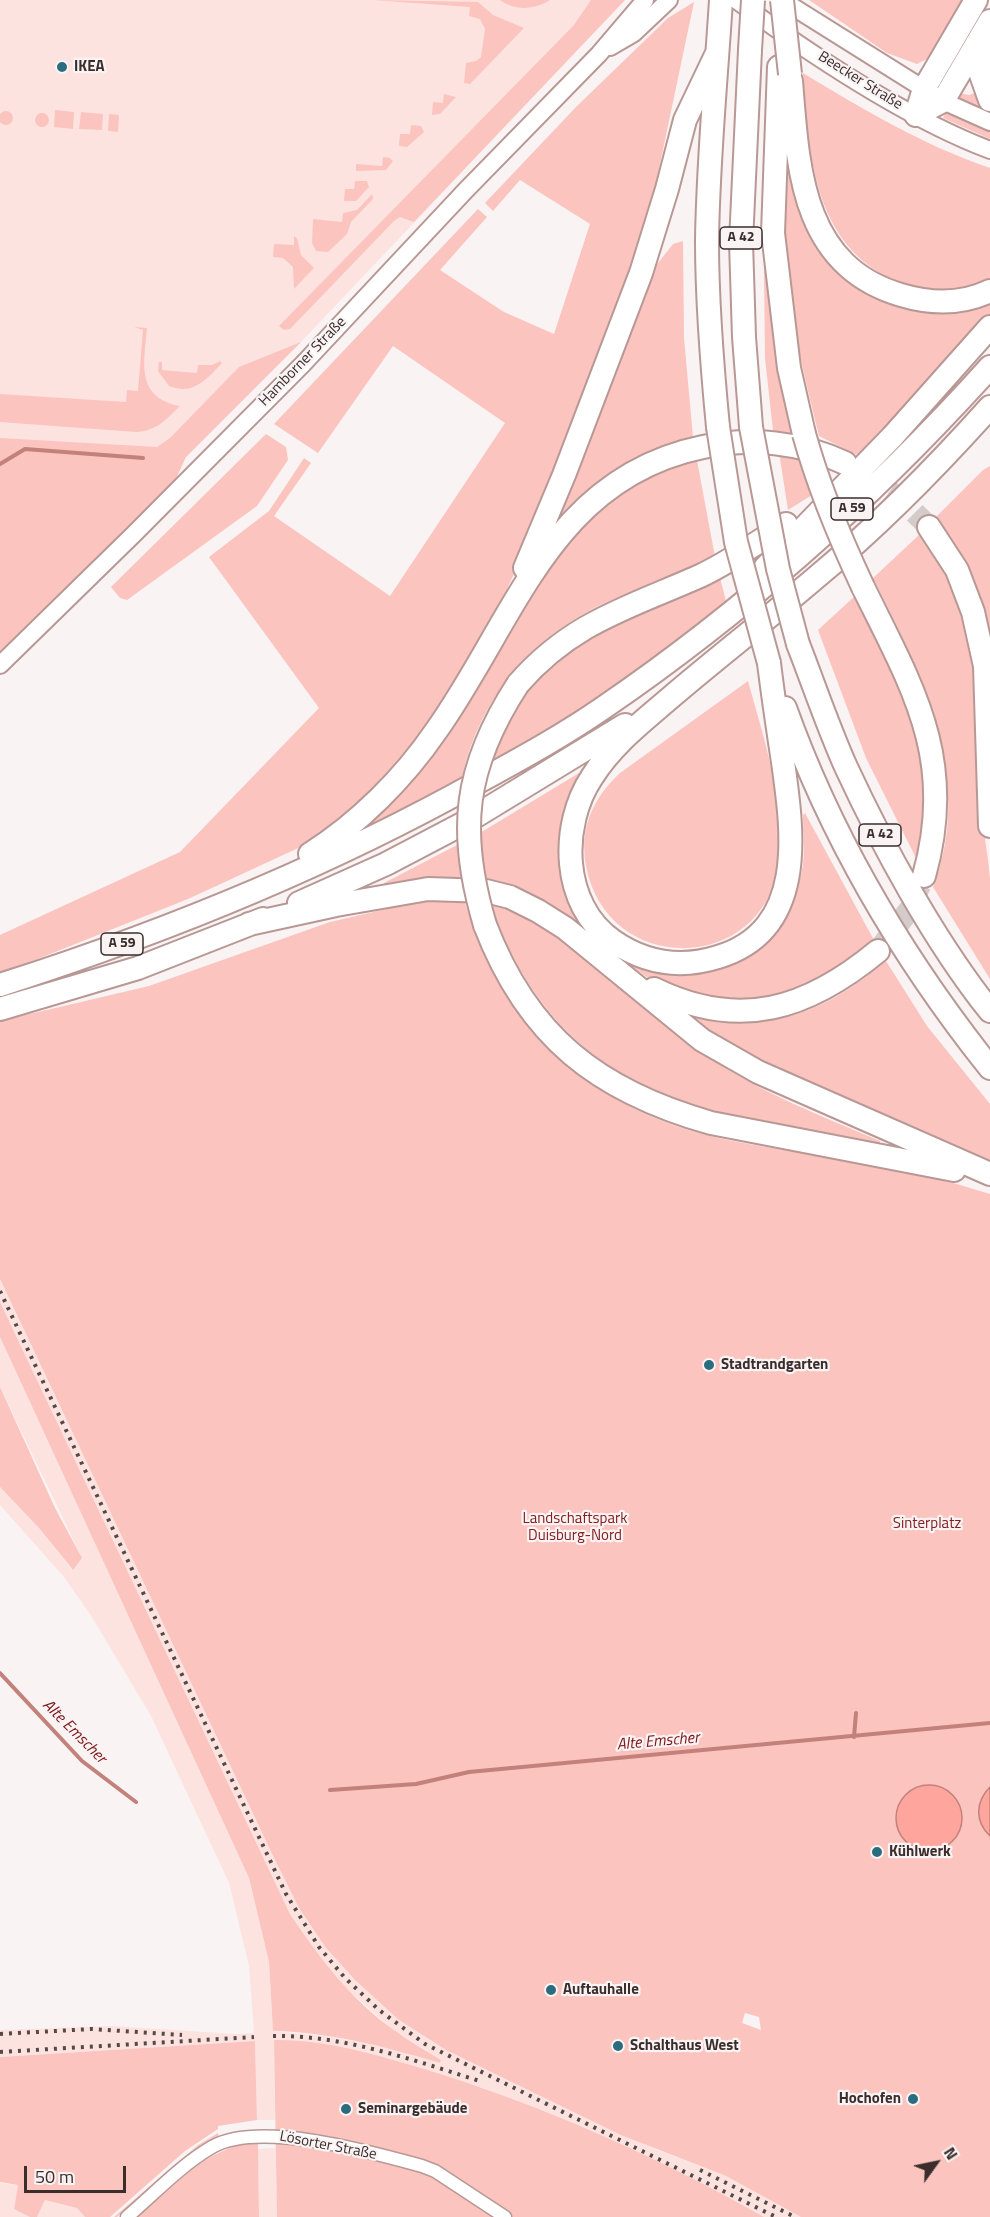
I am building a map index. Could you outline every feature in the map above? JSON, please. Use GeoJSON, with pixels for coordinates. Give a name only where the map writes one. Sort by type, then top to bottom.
{"type":"FeatureCollection","features":[{"type":"Feature","properties":{"kind":"highway","name":"A 42"},"geometry":{"type":"LineString","coordinates":[[721,0],[707,243],[710,340],[718,427],[736,542],[769,663],[801,752],[839,834],[868,889],[924,978],[990,1068]]}},
{"type":"Feature","properties":{"kind":"highway","name":"A 42"},"geometry":{"type":"LineString","coordinates":[[753,0],[741,243],[744,337],[751,427],[778,569],[798,644],[846,766],[894,862],[954,960],[990,1011]]}},
{"type":"Feature","properties":{"kind":"highway"},"geometry":{"type":"LineString","coordinates":[[781,0],[785,71],[804,194],[817,224],[834,251],[858,275],[891,292],[920,301],[949,303],[975,299],[990,291]]}},
{"type":"Feature","properties":{"kind":"highway"},"geometry":{"type":"LineString","coordinates":[[916,116],[924,89],[976,0]]}},
{"type":"Feature","properties":{"kind":"highway"},"geometry":{"type":"LineString","coordinates":[[916,116],[943,101],[985,30]]}},
{"type":"Feature","properties":{"kind":"highway"},"geometry":{"type":"LineString","coordinates":[[985,30],[979,69],[990,100]]}},
{"type":"Feature","properties":{"kind":"highway"},"geometry":{"type":"LineString","coordinates":[[509,609],[564,475],[641,273],[685,120],[717,53]]}},
{"type":"Feature","properties":{"kind":"highway"},"geometry":{"type":"LineString","coordinates":[[785,71],[773,233],[788,357],[804,434],[817,482],[836,531],[896,653],[933,750],[937,812],[933,845],[924,876]]}},
{"type":"Feature","properties":{"kind":"highway"},"geometry":{"type":"LineString","coordinates":[[701,638],[838,491],[893,436],[990,327]]}},
{"type":"Feature","properties":{"kind":"highway","name":"A 59"},"geometry":{"type":"LineString","coordinates":[[0,985],[148,935],[241,898],[372,838],[519,759],[601,710],[701,638],[807,550],[878,485],[990,367]]}},
{"type":"Feature","properties":{"kind":"highway","name":"A 59"},"geometry":{"type":"LineString","coordinates":[[0,1009],[138,968],[249,924],[386,864],[466,822],[616,731],[720,655],[821,574],[990,407]]}},
{"type":"Feature","properties":{"kind":"highway"},"geometry":{"type":"LineString","coordinates":[[872,526],[896,516],[990,429]]}},
{"type":"Feature","properties":{"kind":"highway"},"geometry":{"type":"LineString","coordinates":[[241,898],[332,840],[384,793],[435,734],[509,609],[546,553],[575,517],[612,484],[648,464],[684,450],[728,441],[776,443],[828,455],[845,463]]}},
{"type":"Feature","properties":{"kind":"highway"},"geometry":{"type":"LineString","coordinates":[[838,491],[702,575],[610,612],[567,637],[536,663],[518,684],[495,719],[480,757],[470,795],[468,825],[470,861],[476,895],[496,954],[540,1022],[563,1048],[588,1069],[618,1089],[676,1113],[711,1123],[946,1167],[990,1183]]}},
{"type":"Feature","properties":{"kind":"highway"},"geometry":{"type":"LineString","coordinates":[[928,527],[957,570],[973,612],[985,666],[990,826]]}},
{"type":"Feature","properties":{"kind":"highway"},"geometry":{"type":"LineString","coordinates":[[720,655],[626,736],[605,759],[590,779],[577,811],[568,846],[573,877],[587,914],[610,939],[639,957],[670,964],[701,962],[740,947],[758,934],[775,913],[785,890],[792,865],[790,811],[769,663]]}},
{"type":"Feature","properties":{"kind":"highway"},"geometry":{"type":"LineString","coordinates":[[249,924],[336,905],[428,889],[486,891],[510,897],[565,928],[702,1040],[758,1072],[990,1174]]}},
{"type":"Feature","properties":{"kind":"highway"},"geometry":{"type":"LineString","coordinates":[[620,973],[682,1003],[716,1009],[750,1011],[788,1004],[820,992],[847,976],[878,951]]}},
{"type":"Feature","properties":{"kind":"street","name":"Hamborner Straße"},"geometry":{"type":"LineString","coordinates":[[0,665],[303,364],[474,181],[599,54],[645,0]]}},
{"type":"Feature","properties":{"kind":"street","name":"Hamborner Straße"},"geometry":{"type":"LineString","coordinates":[[599,54],[634,33],[669,0]]}},
{"type":"Feature","properties":{"kind":"street","name":"Beecker Straße"},"geometry":{"type":"LineString","coordinates":[[736,0],[802,45],[916,116],[957,138],[990,150]]}},
{"type":"Feature","properties":{"kind":"street","name":"Beecker Straße"},"geometry":{"type":"LineString","coordinates":[[781,0],[943,101],[990,122]]}},
{"type":"Feature","properties":{"kind":"street","name":"Lösorter Straße"},"geometry":{"type":"LineString","coordinates":[[127,2217],[212,2147],[235,2138],[275,2135],[422,2166],[435,2171],[505,2217]]}},
{"type":"Feature","properties":{"kind":"shaded area"},"geometry":{"type":"Polygon","coordinates":[[[0,0],[625,0],[301,342],[186,457],[0,442],[0,0]]]}},
{"type":"Feature","properties":{"kind":"shaded area"},"geometry":{"type":"Polygon","coordinates":[[[0,1279],[275,1860],[299,1908],[326,1948],[355,1980],[399,2020],[446,2050],[655,2149],[726,2176],[801,2217],[764,2217],[682,2175],[486,2089],[390,2059],[332,2046],[274,2040],[275,2120],[257,2120],[255,2041],[0,2057],[0,2030],[113,2026],[236,2034],[254,2033],[249,1966],[229,1883],[151,1716],[90,1614],[64,1577],[0,1505],[0,1487],[39,1528],[72,1570],[82,1558],[0,1387],[0,1337],[249,1878],[269,1962],[273,2031],[333,2037],[392,2049],[440,2063],[441,2060],[392,2029],[346,1988],[318,1954],[290,1914],[0,1302],[0,1279]]]}},
{"type":"Feature","properties":{"kind":"shaded area"},"geometry":{"type":"Polygon","coordinates":[[[922,1785],[936,1785],[948,1790],[957,1799],[962,1818],[960,1831],[953,1842],[936,1851],[922,1851],[910,1846],[901,1837],[896,1825],[896,1811],[901,1799],[910,1790],[922,1785]]]}},
{"type":"Feature","properties":{"kind":"shaded area"},"geometry":{"type":"Polygon","coordinates":[[[990,1787],[990,1836],[981,1824],[979,1811],[982,1798],[990,1787]]]}},
{"type":"Feature","properties":{"kind":"shaded area"},"geometry":{"type":"Polygon","coordinates":[[[276,2148],[277,2217],[259,2217],[258,2149],[276,2148]]]}},
{"type":"Feature","properties":{"kind":"shaded area"},"geometry":{"type":"Polygon","coordinates":[[[0,2183],[18,2185],[14,2209],[30,2217],[0,2217],[0,2183]]]}},
{"type":"Feature","properties":{"kind":"shaded area"},"geometry":{"type":"Polygon","coordinates":[[[45,2200],[77,2208],[85,2217],[37,2217],[45,2200]]]}},
{"type":"Feature","properties":{"kind":"green space"},"geometry":{"type":"Polygon","coordinates":[[[372,0],[478,2],[493,15],[524,28],[470,84],[464,83],[466,63],[476,61],[481,57],[485,29],[480,19],[469,16],[470,7],[372,0]]]}},
{"type":"Feature","properties":{"kind":"green space"},"geometry":{"type":"Polygon","coordinates":[[[500,0],[550,0],[538,6],[525,8],[512,6],[500,0]]]}},
{"type":"Feature","properties":{"kind":"green space"},"geometry":{"type":"Polygon","coordinates":[[[591,0],[625,0],[414,222],[400,217],[394,221],[290,329],[284,330],[279,326],[574,25],[591,0]]]}},
{"type":"Feature","properties":{"kind":"green space"},"geometry":{"type":"Polygon","coordinates":[[[809,0],[968,0],[935,55],[917,64],[887,53],[809,0]]]}},
{"type":"Feature","properties":{"kind":"green space"},"geometry":{"type":"Polygon","coordinates":[[[694,2],[648,221],[551,485],[513,576],[491,624],[432,729],[351,812],[307,844],[188,899],[0,974],[0,935],[180,852],[319,708],[209,557],[269,511],[304,458],[311,463],[274,516],[390,596],[505,423],[393,346],[318,453],[274,424],[478,209],[487,217],[440,270],[504,312],[554,334],[590,224],[520,180],[493,211],[485,203],[576,107],[668,18],[694,2]]]}},
{"type":"Feature","properties":{"kind":"green space"},"geometry":{"type":"Polygon","coordinates":[[[803,73],[917,138],[990,168],[990,279],[970,287],[949,291],[917,288],[875,270],[852,250],[834,226],[822,198],[809,137],[803,73]]]}},
{"type":"Feature","properties":{"kind":"green space"},"geometry":{"type":"Polygon","coordinates":[[[980,91],[990,108],[990,113],[955,97],[958,93],[969,95],[980,91]]]}},
{"type":"Feature","properties":{"kind":"green space"},"geometry":{"type":"Polygon","coordinates":[[[444,94],[456,97],[440,114],[432,115],[433,102],[443,103],[444,94]]]}},
{"type":"Feature","properties":{"kind":"green space"},"geometry":{"type":"Polygon","coordinates":[[[55,110],[74,112],[73,129],[54,127],[55,110]]]}},
{"type":"Feature","properties":{"kind":"green space"},"geometry":{"type":"Polygon","coordinates":[[[947,110],[990,129],[990,139],[943,118],[947,110]]]}},
{"type":"Feature","properties":{"kind":"green space"},"geometry":{"type":"Polygon","coordinates":[[[6,111],[11,113],[13,118],[11,123],[6,125],[1,123],[-1,118],[1,113],[6,111]]]}},
{"type":"Feature","properties":{"kind":"green space"},"geometry":{"type":"Polygon","coordinates":[[[81,112],[103,114],[102,130],[79,129],[81,112]]]}},
{"type":"Feature","properties":{"kind":"green space"},"geometry":{"type":"Polygon","coordinates":[[[42,113],[47,115],[49,120],[47,125],[42,127],[37,125],[35,120],[37,115],[42,113]]]}},
{"type":"Feature","properties":{"kind":"green space"},"geometry":{"type":"Polygon","coordinates":[[[109,114],[119,115],[118,132],[108,131],[109,114]]]}},
{"type":"Feature","properties":{"kind":"green space"},"geometry":{"type":"Polygon","coordinates":[[[411,125],[421,126],[424,132],[407,147],[399,146],[400,134],[410,134],[411,125]]]}},
{"type":"Feature","properties":{"kind":"green space"},"geometry":{"type":"Polygon","coordinates":[[[785,137],[853,281],[990,301],[990,314],[888,425],[857,455],[819,436],[804,374],[792,311],[788,268],[785,137]]]}},
{"type":"Feature","properties":{"kind":"green space"},"geometry":{"type":"Polygon","coordinates":[[[383,157],[393,161],[386,170],[356,171],[356,164],[382,166],[383,157]]]}},
{"type":"Feature","properties":{"kind":"green space"},"geometry":{"type":"Polygon","coordinates":[[[355,181],[367,181],[369,187],[356,201],[344,201],[345,189],[354,189],[355,181]]]}},
{"type":"Feature","properties":{"kind":"green space"},"geometry":{"type":"Polygon","coordinates":[[[763,192],[794,434],[773,431],[765,358],[763,192]]]}},
{"type":"Feature","properties":{"kind":"green space"},"geometry":{"type":"Polygon","coordinates":[[[372,194],[373,199],[351,222],[347,234],[328,252],[316,251],[312,243],[313,219],[342,222],[343,213],[357,210],[372,194]]]}},
{"type":"Feature","properties":{"kind":"green space"},"geometry":{"type":"Polygon","coordinates":[[[294,236],[297,238],[301,255],[314,268],[294,289],[293,267],[283,258],[273,257],[274,244],[294,245],[294,236]]]}},
{"type":"Feature","properties":{"kind":"green space"},"geometry":{"type":"Polygon","coordinates":[[[683,241],[684,338],[693,437],[648,453],[613,473],[581,499],[549,533],[647,277],[673,244],[683,241]]]}},
{"type":"Feature","properties":{"kind":"green space"},"geometry":{"type":"Polygon","coordinates":[[[134,327],[147,328],[144,366],[149,387],[155,395],[166,402],[180,406],[160,424],[136,432],[0,422],[0,394],[126,402],[127,390],[138,391],[143,330],[134,327]]]}},
{"type":"Feature","properties":{"kind":"green space"},"geometry":{"type":"Polygon","coordinates":[[[301,342],[186,457],[173,485],[0,655],[0,438],[157,447],[170,438],[239,367],[301,342]]]}},
{"type":"Feature","properties":{"kind":"green space"},"geometry":{"type":"Polygon","coordinates":[[[220,361],[222,363],[205,380],[185,389],[169,386],[158,371],[159,362],[162,362],[162,370],[197,373],[198,365],[212,365],[220,361]]]}},
{"type":"Feature","properties":{"kind":"green space"},"geometry":{"type":"Polygon","coordinates":[[[266,434],[286,447],[288,460],[257,506],[127,600],[120,598],[111,587],[266,434]]]}},
{"type":"Feature","properties":{"kind":"green space"},"geometry":{"type":"Polygon","coordinates":[[[779,452],[800,456],[812,495],[788,510],[779,452]]]}},
{"type":"Feature","properties":{"kind":"green space"},"geometry":{"type":"Polygon","coordinates":[[[696,455],[715,557],[609,601],[557,631],[534,650],[496,696],[470,749],[462,778],[362,830],[362,823],[552,559],[574,534],[597,509],[623,487],[652,470],[696,455]]]}},
{"type":"Feature","properties":{"kind":"green space"},"geometry":{"type":"Polygon","coordinates":[[[990,466],[990,641],[970,576],[946,532],[935,518],[983,470],[990,466]]]}},
{"type":"Feature","properties":{"kind":"green space"},"geometry":{"type":"Polygon","coordinates":[[[920,534],[941,564],[956,595],[966,626],[972,658],[981,804],[990,879],[990,979],[933,887],[944,847],[948,807],[945,767],[937,728],[925,689],[873,578],[920,534]]]}},
{"type":"Feature","properties":{"kind":"green space"},"geometry":{"type":"Polygon","coordinates":[[[719,574],[726,601],[712,616],[597,700],[490,763],[495,747],[523,692],[572,643],[719,574]]]}},
{"type":"Feature","properties":{"kind":"green space"},"geometry":{"type":"Polygon","coordinates":[[[856,595],[910,707],[928,785],[918,862],[866,758],[818,630],[856,595]]]}},
{"type":"Feature","properties":{"kind":"green space"},"geometry":{"type":"Polygon","coordinates":[[[748,681],[767,748],[780,819],[779,863],[767,900],[745,926],[716,942],[684,948],[652,943],[623,928],[600,902],[586,866],[584,852],[590,815],[602,793],[620,773],[748,681]]]}},
{"type":"Feature","properties":{"kind":"green space"},"geometry":{"type":"Polygon","coordinates":[[[579,773],[581,778],[567,808],[598,941],[545,904],[485,881],[480,833],[579,773]]]}},
{"type":"Feature","properties":{"kind":"green space"},"geometry":{"type":"Polygon","coordinates":[[[805,813],[875,942],[842,968],[785,996],[714,1002],[654,982],[622,960],[652,969],[681,972],[708,970],[734,962],[756,949],[775,929],[791,905],[803,868],[803,815],[805,813]]]}},
{"type":"Feature","properties":{"kind":"green space"},"geometry":{"type":"Polygon","coordinates":[[[457,845],[461,880],[386,887],[384,883],[457,845]]]}},
{"type":"Feature","properties":{"kind":"green space","name":"Landschaftspark Duisburg-Nord"},"geometry":{"type":"Polygon","coordinates":[[[430,899],[464,900],[481,944],[501,985],[526,1021],[554,1052],[587,1080],[624,1103],[665,1122],[710,1136],[895,1168],[990,1194],[990,2217],[801,2217],[726,2176],[621,2135],[446,2050],[399,2020],[355,1980],[326,1948],[299,1908],[0,1279],[0,1021],[149,986],[330,922],[430,899]]]}},
{"type":"Feature","properties":{"kind":"green space"},"geometry":{"type":"Polygon","coordinates":[[[490,903],[519,913],[576,948],[683,1038],[728,1070],[792,1103],[880,1141],[880,1145],[752,1120],[696,1105],[644,1085],[597,1057],[556,1019],[520,969],[490,903]]]}},
{"type":"Feature","properties":{"kind":"green space"},"geometry":{"type":"Polygon","coordinates":[[[886,961],[927,1026],[990,1104],[990,1165],[763,1065],[688,1017],[690,1014],[719,1020],[746,1021],[771,1020],[795,1014],[818,1006],[841,994],[886,961]]]}},
{"type":"Feature","properties":{"kind":"green space"},"geometry":{"type":"Polygon","coordinates":[[[0,1302],[290,1914],[324,1962],[364,2005],[400,2034],[441,2060],[440,2063],[337,2037],[273,2031],[269,1962],[249,1878],[0,1337],[0,1302]]]}},
{"type":"Feature","properties":{"kind":"green space"},"geometry":{"type":"Polygon","coordinates":[[[0,1387],[55,1508],[82,1558],[73,1570],[39,1528],[0,1487],[0,1387]]]}},
{"type":"Feature","properties":{"kind":"green space"},"geometry":{"type":"Polygon","coordinates":[[[274,2040],[311,2042],[367,2053],[421,2068],[510,2098],[597,2133],[682,2173],[764,2217],[277,2217],[274,2040]]]}},
{"type":"Feature","properties":{"kind":"green space"},"geometry":{"type":"Polygon","coordinates":[[[255,2041],[257,2120],[218,2126],[218,2129],[185,2151],[110,2217],[85,2217],[77,2208],[45,2200],[37,2217],[30,2217],[14,2209],[18,2185],[0,2182],[0,2057],[255,2041]]]}},
{"type":"Feature","properties":{"kind":"green space"},"geometry":{"type":"Polygon","coordinates":[[[218,2133],[219,2137],[192,2153],[117,2217],[114,2217],[198,2145],[218,2133]]]}},
{"type":"Feature","properties":{"kind":"green space"},"geometry":{"type":"Polygon","coordinates":[[[258,2141],[259,2217],[137,2217],[178,2180],[207,2159],[240,2145],[258,2141]]]}},
{"type":"Feature","properties":{"kind":"pier"},"geometry":{"type":"Polygon","coordinates":[[[745,2013],[759,2017],[761,2030],[742,2023],[745,2013]]]}},
{"type":"Feature","properties":{"kind":"waterway"},"geometry":{"type":"LineString","coordinates":[[0,464],[25,449],[143,458]]}},
{"type":"Feature","properties":{"kind":"waterway","name":"Alte Emscher"},"geometry":{"type":"LineString","coordinates":[[0,1673],[82,1761],[136,1802]]}},
{"type":"Feature","properties":{"kind":"waterway"},"geometry":{"type":"LineString","coordinates":[[854,1737],[856,1713]]}},
{"type":"Feature","properties":{"kind":"waterway","name":"Alte Emscher"},"geometry":{"type":"LineString","coordinates":[[330,1790],[416,1784],[469,1772],[990,1723]]}},
{"type":"Feature","properties":{"kind":"tunnel"},"geometry":{"type":"LineString","coordinates":[[863,472],[903,501],[929,527]]}},
{"type":"Feature","properties":{"kind":"tunnel"},"geometry":{"type":"LineString","coordinates":[[878,951],[910,909],[920,885]]}},
{"type":"Feature","properties":{"kind":"railway"},"geometry":{"type":"LineString","coordinates":[[0,1291],[286,1894],[319,1947],[345,1978],[379,2010],[425,2044],[776,2217]]}},
{"type":"Feature","properties":{"kind":"railway"},"geometry":{"type":"LineString","coordinates":[[0,2034],[92,2029],[182,2035]]}},
{"type":"Feature","properties":{"kind":"railway"},"geometry":{"type":"LineString","coordinates":[[273,2036],[300,2037],[354,2045],[406,2058],[483,2082]]}},
{"type":"Feature","properties":{"kind":"railway"},"geometry":{"type":"LineString","coordinates":[[0,2052],[254,2037]]}},
{"type":"Feature","properties":{"kind":"railway"},"geometry":{"type":"LineString","coordinates":[[700,2170],[795,2217]]}},
{"type":"Feature","properties":{"kind":"place","name":"IKEA"},"geometry":{"type":"Point","coordinates":[62,67]}},
{"type":"Feature","properties":{"kind":"place","name":"Stadtrandgarten"},"geometry":{"type":"Point","coordinates":[709,1365]}},
{"type":"Feature","properties":{"kind":"place","name":"Kühlwerk"},"geometry":{"type":"Point","coordinates":[877,1852]}},
{"type":"Feature","properties":{"kind":"place","name":"Auftauhalle"},"geometry":{"type":"Point","coordinates":[551,1990]}},
{"type":"Feature","properties":{"kind":"place","name":"Schalthaus West"},"geometry":{"type":"Point","coordinates":[618,2046]}},
{"type":"Feature","properties":{"kind":"place","name":"Hochofen"},"geometry":{"type":"Point","coordinates":[913,2099]}},
{"type":"Feature","properties":{"kind":"place","name":"Seminargebäude"},"geometry":{"type":"Point","coordinates":[346,2109]}},
{"type":"Feature","properties":{"kind":"park label","name":"Sinterplatz"},"geometry":{"type":"Point","coordinates":[927,1524]}}]}
